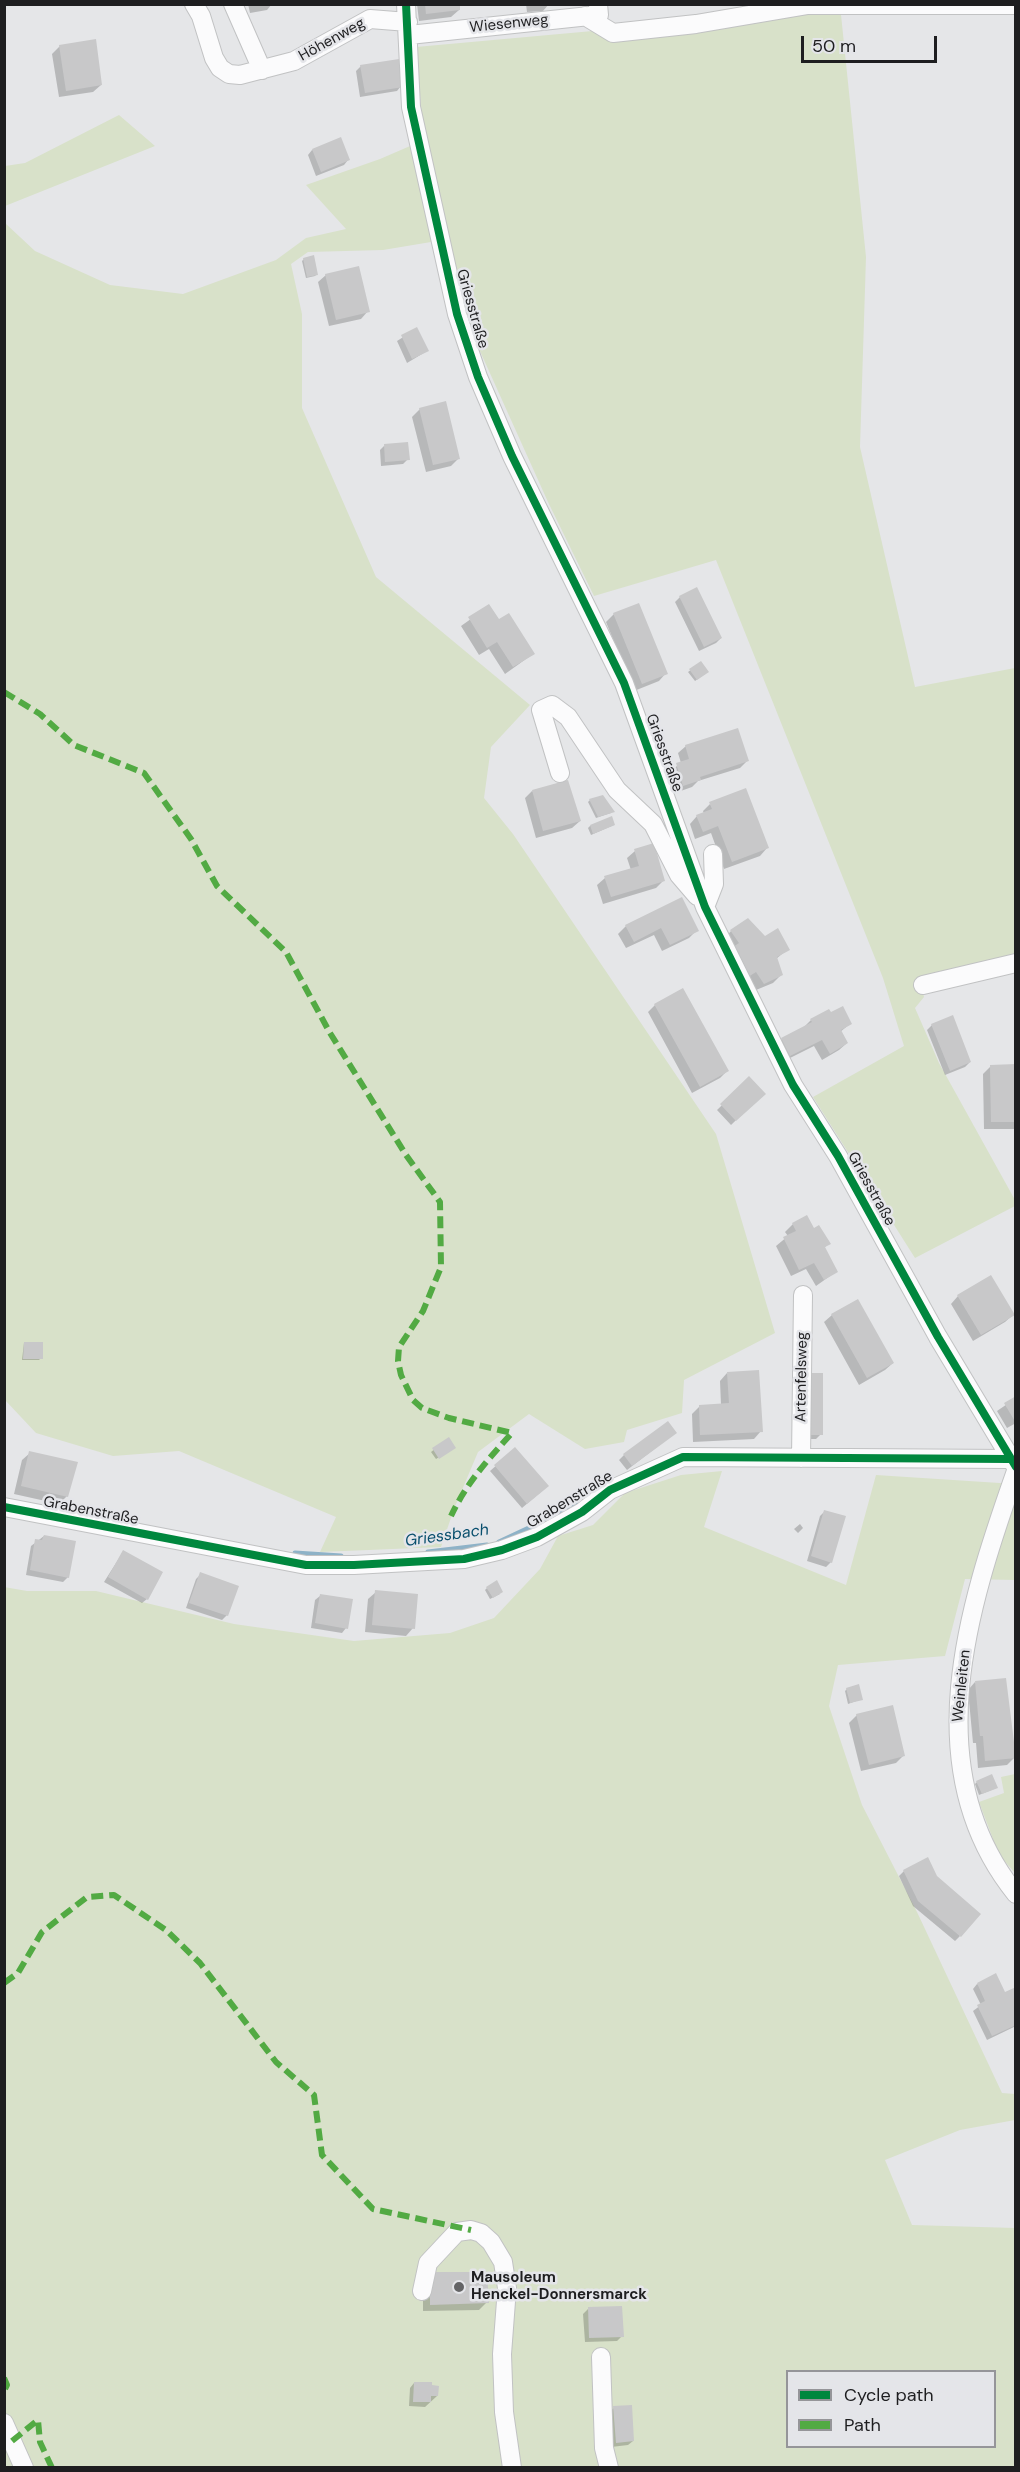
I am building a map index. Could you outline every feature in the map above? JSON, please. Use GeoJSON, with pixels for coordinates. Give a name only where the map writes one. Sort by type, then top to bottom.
{"type":"FeatureCollection","features":[{"type":"Feature","properties":{"kind":"street","name":"Höhenweg"},"geometry":{"type":"LineString","coordinates":[[194,4],[201,16],[214,58],[220,68],[229,74],[240,75],[294,61],[370,19],[408,20]]}},
{"type":"Feature","properties":{"kind":"street"},"geometry":{"type":"LineString","coordinates":[[233,4],[262,70]]}},
{"type":"Feature","properties":{"kind":"street"},"geometry":{"type":"LineString","coordinates":[[591,10],[613,33],[696,24],[808,5],[1016,5]]}},
{"type":"Feature","properties":{"kind":"street","name":"Wiesenweg"},"geometry":{"type":"LineString","coordinates":[[408,20],[591,10]]}},
{"type":"Feature","properties":{"kind":"street","name":"Griesstraße"},"geometry":{"type":"LineString","coordinates":[[408,20],[411,107],[457,314],[478,377],[512,456],[624,683],[705,907],[793,1085],[838,1156],[938,1337],[1013,1466]]}},
{"type":"Feature","properties":{"kind":"street"},"geometry":{"type":"LineString","coordinates":[[560,773],[541,710],[552,705],[568,717],[617,790],[653,824],[679,875],[705,907],[714,884],[713,854]]}},
{"type":"Feature","properties":{"kind":"street"},"geometry":{"type":"LineString","coordinates":[[923,985],[1016,963]]}},
{"type":"Feature","properties":{"kind":"street","name":"Artenfelsweg"},"geometry":{"type":"LineString","coordinates":[[801,1458],[803,1295]]}},
{"type":"Feature","properties":{"kind":"street","name":"Grabenstraße"},"geometry":{"type":"LineString","coordinates":[[4,1507],[306,1565],[354,1565],[464,1558],[502,1550],[537,1537],[582,1512],[610,1490],[683,1457],[801,1458],[1013,1466]]}},
{"type":"Feature","properties":{"kind":"street","name":"Weinleiten"},"geometry":{"type":"LineString","coordinates":[[1013,1466],[970,1620],[957,1721],[960,1768],[979,1836],[1002,1877],[1016,1894]]}},
{"type":"Feature","properties":{"kind":"street"},"geometry":{"type":"LineString","coordinates":[[422,2291],[428,2263],[458,2232],[471,2230],[481,2233],[491,2242],[503,2262],[507,2288],[502,2354],[504,2412],[512,2468]]}},
{"type":"Feature","properties":{"kind":"street"},"geometry":{"type":"LineString","coordinates":[[601,2357],[604,2448],[609,2468]]}},
{"type":"Feature","properties":{"kind":"street"},"geometry":{"type":"LineString","coordinates":[[4,2423],[24,2468]]}},
{"type":"Feature","properties":{"kind":"green space"},"geometry":{"type":"Polygon","coordinates":[[[840,5],[866,257],[860,447],[915,687],[1015,668],[1015,955],[920,979],[924,997],[915,1008],[939,1063],[1015,1200],[1015,1206],[915,1258],[813,1097],[904,1046],[883,978],[716,560],[594,596],[548,502],[466,320],[443,240],[383,250],[308,252],[291,264],[302,314],[302,408],[376,577],[530,705],[491,747],[484,798],[513,834],[716,1134],[775,1333],[684,1380],[682,1413],[627,1430],[624,1442],[585,1449],[529,1414],[478,1452],[441,1547],[320,1552],[336,1517],[179,1451],[113,1456],[36,1433],[5,1400],[5,223],[35,251],[110,285],[183,294],[276,260],[306,238],[346,229],[306,185],[380,159],[424,140],[416,47],[703,21],[840,5]]]}},
{"type":"Feature","properties":{"kind":"green space"},"geometry":{"type":"Polygon","coordinates":[[[119,115],[155,146],[5,206],[5,166],[25,163],[119,115]]]}},
{"type":"Feature","properties":{"kind":"green space"},"geometry":{"type":"Polygon","coordinates":[[[722,1471],[704,1527],[846,1585],[876,1475],[1015,1484],[1015,1580],[965,1579],[945,1656],[838,1665],[829,1706],[862,1805],[917,1912],[1002,2093],[1015,2094],[1015,2120],[960,2130],[885,2160],[912,2225],[1015,2228],[1015,2467],[5,2467],[4,1587],[27,1591],[96,1591],[234,1624],[354,1641],[450,1633],[494,1618],[540,1569],[558,1536],[593,1525],[625,1493],[681,1475],[722,1471]]]}},
{"type":"Feature","properties":{"kind":"green space"},"geometry":{"type":"Polygon","coordinates":[[[1015,1774],[1015,1873],[999,1855],[979,1802],[1004,1793],[1001,1777],[1015,1774]]]}},
{"type":"Feature","properties":{"kind":"building"},"geometry":{"type":"Polygon","coordinates":[[[425,4],[460,4],[460,10],[426,14],[425,4]]]}},
{"type":"Feature","properties":{"kind":"building"},"geometry":{"type":"Polygon","coordinates":[[[96,39],[102,85],[66,91],[59,45],[96,39]]]}},
{"type":"Feature","properties":{"kind":"building"},"geometry":{"type":"Polygon","coordinates":[[[399,59],[403,87],[365,93],[360,65],[399,59]]]}},
{"type":"Feature","properties":{"kind":"building"},"geometry":{"type":"Polygon","coordinates":[[[341,137],[350,160],[321,172],[312,149],[341,137]]]}},
{"type":"Feature","properties":{"kind":"building"},"geometry":{"type":"Polygon","coordinates":[[[314,255],[318,275],[307,277],[303,258],[314,255]]]}},
{"type":"Feature","properties":{"kind":"building"},"geometry":{"type":"Polygon","coordinates":[[[359,266],[370,312],[336,320],[325,274],[359,266]]]}},
{"type":"Feature","properties":{"kind":"building"},"geometry":{"type":"Polygon","coordinates":[[[417,327],[429,351],[412,359],[401,335],[417,327]]]}},
{"type":"Feature","properties":{"kind":"building"},"geometry":{"type":"Polygon","coordinates":[[[446,401],[460,459],[433,465],[419,408],[446,401]]]}},
{"type":"Feature","properties":{"kind":"building"},"geometry":{"type":"Polygon","coordinates":[[[408,442],[410,460],[385,462],[384,444],[408,442]]]}},
{"type":"Feature","properties":{"kind":"building"},"geometry":{"type":"Polygon","coordinates":[[[697,587],[722,638],[704,647],[679,596],[697,587]]]}},
{"type":"Feature","properties":{"kind":"building"},"geometry":{"type":"Polygon","coordinates":[[[639,603],[668,674],[642,684],[613,613],[639,603]]]}},
{"type":"Feature","properties":{"kind":"building"},"geometry":{"type":"Polygon","coordinates":[[[489,604],[499,619],[509,613],[535,654],[513,667],[497,642],[487,648],[468,617],[489,604]]]}},
{"type":"Feature","properties":{"kind":"building"},"geometry":{"type":"Polygon","coordinates":[[[701,661],[709,672],[697,680],[689,669],[701,661]]]}},
{"type":"Feature","properties":{"kind":"building"},"geometry":{"type":"Polygon","coordinates":[[[738,728],[749,761],[700,777],[701,780],[683,786],[676,763],[689,759],[685,745],[738,728]]]}},
{"type":"Feature","properties":{"kind":"building"},"geometry":{"type":"Polygon","coordinates":[[[568,780],[581,821],[543,831],[532,790],[568,780]]]}},
{"type":"Feature","properties":{"kind":"building"},"geometry":{"type":"Polygon","coordinates":[[[746,788],[769,848],[732,862],[718,826],[703,832],[696,815],[712,809],[709,802],[746,788]]]}},
{"type":"Feature","properties":{"kind":"building"},"geometry":{"type":"Polygon","coordinates":[[[603,795],[615,812],[598,817],[589,799],[603,795]]]}},
{"type":"Feature","properties":{"kind":"building"},"geometry":{"type":"Polygon","coordinates":[[[612,816],[615,825],[593,834],[590,825],[612,816]]]}},
{"type":"Feature","properties":{"kind":"building"},"geometry":{"type":"Polygon","coordinates":[[[654,843],[665,881],[611,897],[604,876],[639,866],[634,849],[654,843]]]}},
{"type":"Feature","properties":{"kind":"building"},"geometry":{"type":"Polygon","coordinates":[[[682,897],[699,931],[670,945],[661,928],[634,942],[625,925],[682,897]]]}},
{"type":"Feature","properties":{"kind":"building"},"geometry":{"type":"Polygon","coordinates":[[[748,918],[765,936],[778,928],[790,950],[777,957],[783,975],[764,984],[756,972],[748,977],[733,947],[739,943],[730,930],[748,918]]]}},
{"type":"Feature","properties":{"kind":"building"},"geometry":{"type":"Polygon","coordinates":[[[683,988],[729,1071],[700,1087],[654,1004],[683,988]]]}},
{"type":"Feature","properties":{"kind":"building"},"geometry":{"type":"Polygon","coordinates":[[[843,1006],[852,1024],[841,1030],[848,1043],[830,1054],[822,1040],[790,1056],[781,1038],[812,1022],[810,1019],[829,1009],[831,1012],[843,1006]]]}},
{"type":"Feature","properties":{"kind":"building"},"geometry":{"type":"Polygon","coordinates":[[[953,1015],[971,1062],[950,1071],[931,1024],[953,1015]]]}},
{"type":"Feature","properties":{"kind":"building"},"geometry":{"type":"Polygon","coordinates":[[[1016,1064],[1016,1122],[991,1122],[990,1065],[1016,1064]]]}},
{"type":"Feature","properties":{"kind":"building"},"geometry":{"type":"Polygon","coordinates":[[[749,1076],[766,1094],[736,1121],[720,1104],[749,1076]]]}},
{"type":"Feature","properties":{"kind":"building"},"geometry":{"type":"Polygon","coordinates":[[[807,1215],[814,1228],[819,1225],[831,1244],[825,1247],[838,1272],[824,1280],[814,1263],[799,1270],[783,1237],[796,1231],[792,1223],[807,1215]]]}},
{"type":"Feature","properties":{"kind":"building"},"geometry":{"type":"Polygon","coordinates":[[[991,1275],[1015,1315],[981,1335],[957,1295],[991,1275]]]}},
{"type":"Feature","properties":{"kind":"building"},"geometry":{"type":"Polygon","coordinates":[[[858,1299],[894,1363],[867,1378],[831,1314],[858,1299]]]}},
{"type":"Feature","properties":{"kind":"building"},"geometry":{"type":"Polygon","coordinates":[[[24,1342],[43,1342],[43,1359],[23,1359],[24,1342]]]}},
{"type":"Feature","properties":{"kind":"building"},"geometry":{"type":"Polygon","coordinates":[[[759,1370],[763,1432],[700,1435],[699,1405],[729,1403],[727,1372],[759,1370]]]}},
{"type":"Feature","properties":{"kind":"building"},"geometry":{"type":"Polygon","coordinates":[[[807,1373],[823,1373],[823,1435],[807,1435],[807,1373]]]}},
{"type":"Feature","properties":{"kind":"building"},"geometry":{"type":"Polygon","coordinates":[[[1016,1396],[1016,1423],[1004,1403],[1016,1396]]]}},
{"type":"Feature","properties":{"kind":"building"},"geometry":{"type":"Polygon","coordinates":[[[668,1421],[677,1433],[632,1466],[623,1454],[668,1421]]]}},
{"type":"Feature","properties":{"kind":"building"},"geometry":{"type":"Polygon","coordinates":[[[449,1437],[456,1448],[439,1459],[432,1448],[449,1437]]]}},
{"type":"Feature","properties":{"kind":"building"},"geometry":{"type":"Polygon","coordinates":[[[515,1447],[549,1486],[527,1504],[494,1465],[515,1447]]]}},
{"type":"Feature","properties":{"kind":"building"},"geometry":{"type":"Polygon","coordinates":[[[29,1451],[78,1462],[68,1497],[21,1486],[29,1451]]]}},
{"type":"Feature","properties":{"kind":"building"},"geometry":{"type":"Polygon","coordinates":[[[824,1510],[846,1516],[832,1563],[811,1556],[824,1510]]]}},
{"type":"Feature","properties":{"kind":"building"},"geometry":{"type":"Polygon","coordinates":[[[44,1535],[76,1541],[69,1578],[30,1570],[35,1539],[42,1540],[44,1535]]]}},
{"type":"Feature","properties":{"kind":"building"},"geometry":{"type":"Polygon","coordinates":[[[123,1550],[163,1572],[148,1600],[108,1577],[123,1550]]]}},
{"type":"Feature","properties":{"kind":"building"},"geometry":{"type":"Polygon","coordinates":[[[200,1572],[239,1586],[228,1616],[189,1603],[200,1572]]]}},
{"type":"Feature","properties":{"kind":"building"},"geometry":{"type":"Polygon","coordinates":[[[497,1580],[503,1592],[493,1598],[486,1587],[497,1580]]]}},
{"type":"Feature","properties":{"kind":"building"},"geometry":{"type":"Polygon","coordinates":[[[375,1590],[418,1594],[415,1629],[372,1625],[375,1590]]]}},
{"type":"Feature","properties":{"kind":"building"},"geometry":{"type":"Polygon","coordinates":[[[320,1594],[353,1599],[348,1629],[315,1623],[320,1594]]]}},
{"type":"Feature","properties":{"kind":"building"},"geometry":{"type":"Polygon","coordinates":[[[1006,1678],[1016,1758],[985,1761],[983,1736],[980,1736],[975,1681],[1006,1678]]]}},
{"type":"Feature","properties":{"kind":"building"},"geometry":{"type":"Polygon","coordinates":[[[859,1684],[863,1700],[850,1703],[846,1688],[859,1684]]]}},
{"type":"Feature","properties":{"kind":"building"},"geometry":{"type":"Polygon","coordinates":[[[893,1705],[905,1756],[869,1765],[856,1714],[893,1705]]]}},
{"type":"Feature","properties":{"kind":"building"},"geometry":{"type":"Polygon","coordinates":[[[992,1774],[998,1788],[982,1794],[976,1781],[992,1774]]]}},
{"type":"Feature","properties":{"kind":"building"},"geometry":{"type":"Polygon","coordinates":[[[928,1857],[937,1876],[981,1914],[961,1937],[918,1901],[903,1870],[928,1857]]]}},
{"type":"Feature","properties":{"kind":"building"},"geometry":{"type":"Polygon","coordinates":[[[996,1973],[1005,1992],[1016,1987],[1016,2025],[992,2036],[977,2005],[985,2001],[977,1983],[996,1973]]]}},
{"type":"Feature","properties":{"kind":"building","name":"Mausoleum Henckel-Donnersmarck"},"geometry":{"type":"Polygon","coordinates":[[[430,2272],[487,2272],[489,2303],[430,2305],[430,2272]]]}},
{"type":"Feature","properties":{"kind":"building"},"geometry":{"type":"Polygon","coordinates":[[[622,2306],[624,2337],[589,2338],[588,2307],[622,2306]]]}},
{"type":"Feature","properties":{"kind":"building"},"geometry":{"type":"Polygon","coordinates":[[[414,2382],[432,2382],[432,2385],[439,2386],[438,2396],[431,2396],[431,2402],[413,2402],[414,2382]]]}},
{"type":"Feature","properties":{"kind":"building"},"geometry":{"type":"Polygon","coordinates":[[[632,2405],[634,2441],[616,2443],[613,2406],[632,2405]]]}},
{"type":"Feature","properties":{"kind":"waterway","name":"Griessbach"},"geometry":{"type":"LineString","coordinates":[[499,1542],[578,1505]]}},
{"type":"Feature","properties":{"kind":"waterway","name":"Griessbach"},"geometry":{"type":"LineString","coordinates":[[428,1552],[487,1545]]}},
{"type":"Feature","properties":{"kind":"waterway","name":"Griessbach"},"geometry":{"type":"LineString","coordinates":[[295,1553],[341,1556]]}},
{"type":"Feature","properties":{"kind":"marked path"},"geometry":{"type":"LineString","coordinates":[[4,692],[40,714],[74,745],[144,773],[191,839],[217,886],[286,952],[330,1033],[406,1155],[440,1202],[441,1267],[423,1311],[399,1347],[398,1361],[401,1375],[413,1400],[422,1408],[449,1418],[512,1433],[486,1462],[451,1516]]}},
{"type":"Feature","properties":{"kind":"marked path"},"geometry":{"type":"LineString","coordinates":[[4,1983],[18,1973],[42,1932],[87,1897],[114,1895],[166,1930],[200,1963],[276,2062],[314,2095],[322,2155],[373,2209],[471,2230]]}},
{"type":"Feature","properties":{"kind":"marked path"},"geometry":{"type":"LineString","coordinates":[[4,2378],[7,2385],[4,2391]]}},
{"type":"Feature","properties":{"kind":"marked path"},"geometry":{"type":"LineString","coordinates":[[12,2441],[38,2420],[40,2442],[52,2468]]}},
{"type":"Feature","properties":{"kind":"cycle path"},"geometry":{"type":"LineString","coordinates":[[406,4],[411,107],[457,314],[478,377],[512,456],[624,683],[705,907],[793,1085],[838,1156],[938,1337],[1016,1467]]}},
{"type":"Feature","properties":{"kind":"cycle path"},"geometry":{"type":"LineString","coordinates":[[4,1507],[306,1565],[354,1565],[464,1559],[502,1550],[537,1537],[582,1512],[610,1490],[683,1457],[1009,1459]]}},
{"type":"Feature","properties":{"kind":"place","name":"Mausoleum Henckel-Donnersmarck"},"geometry":{"type":"Point","coordinates":[459,2287]}}]}
